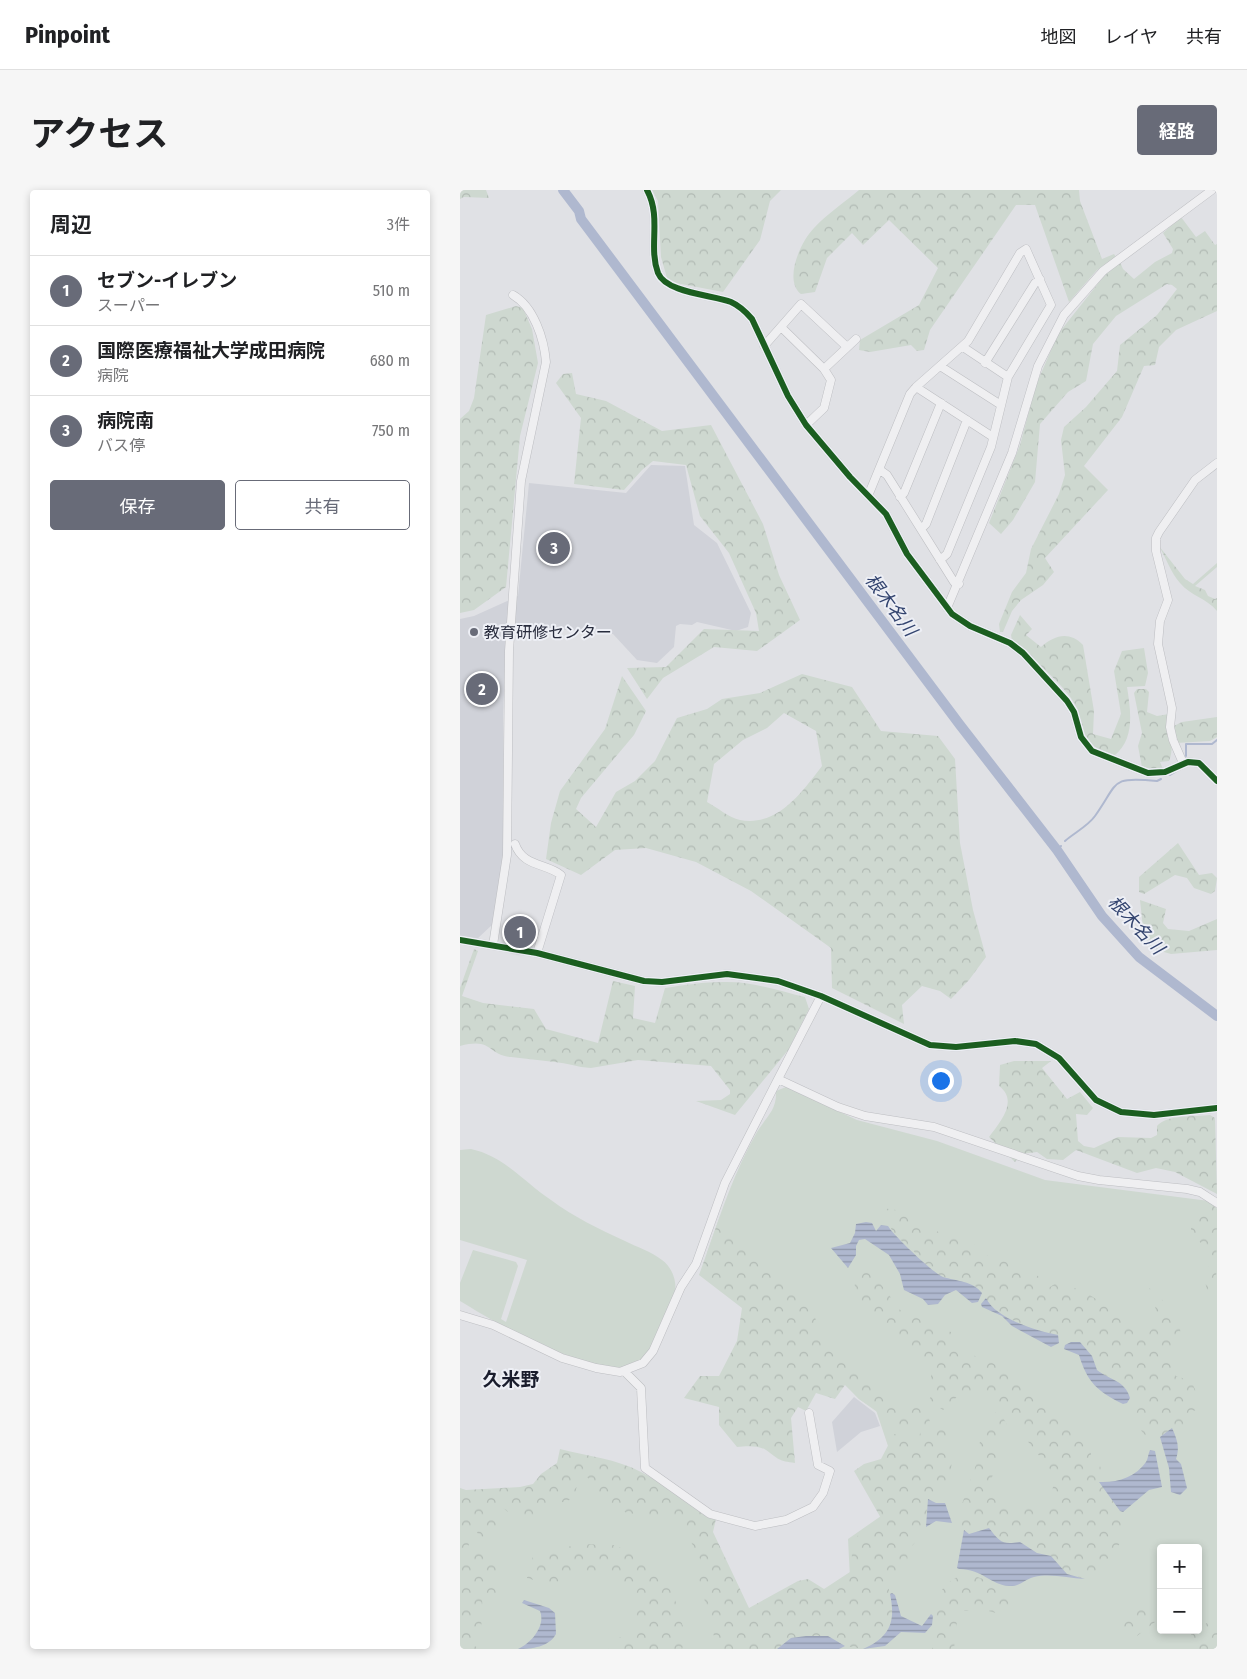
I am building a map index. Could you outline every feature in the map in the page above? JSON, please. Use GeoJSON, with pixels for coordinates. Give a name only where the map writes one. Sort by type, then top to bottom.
{"type":"FeatureCollection","features":[{"type":"Feature","properties":{"kind":"street"},"geometry":{"type":"LineString","coordinates":[[646,190],[651,197],[656,223],[655,246],[658,273],[664,282],[673,288],[713,296],[733,303],[744,309],[752,318],[788,396],[806,425],[890,519],[907,554],[947,608],[961,621],[1010,643],[1023,653],[1067,700],[1074,712],[1081,737],[1092,751],[1148,773],[1165,772],[1183,763],[1193,762],[1202,765],[1217,781]]}},
{"type":"Feature","properties":{"kind":"street"},"geometry":{"type":"LineString","coordinates":[[947,608],[959,584],[1012,454],[1038,366],[1064,315],[1103,271],[1212,190]]}},
{"type":"Feature","properties":{"kind":"street"},"geometry":{"type":"LineString","coordinates":[[868,496],[910,394],[963,347],[1024,249],[1030,255],[1051,305],[1008,377],[994,437],[947,554],[940,560]]}},
{"type":"Feature","properties":{"kind":"street"},"geometry":{"type":"LineString","coordinates":[[985,363],[1035,282],[1040,279]]}},
{"type":"Feature","properties":{"kind":"street"},"geometry":{"type":"LineString","coordinates":[[493,945],[507,854],[509,651],[521,481],[546,362],[545,349],[531,313],[521,300],[513,295]]}},
{"type":"Feature","properties":{"kind":"street"},"geometry":{"type":"LineString","coordinates":[[764,346],[801,304],[846,346]]}},
{"type":"Feature","properties":{"kind":"street"},"geometry":{"type":"LineString","coordinates":[[781,326],[824,369],[831,380],[829,394],[820,413],[806,425]]}},
{"type":"Feature","properties":{"kind":"street"},"geometry":{"type":"LineString","coordinates":[[824,369],[856,338]]}},
{"type":"Feature","properties":{"kind":"street"},"geometry":{"type":"LineString","coordinates":[[963,347],[1008,377]]}},
{"type":"Feature","properties":{"kind":"street"},"geometry":{"type":"LineString","coordinates":[[940,366],[1001,405]]}},
{"type":"Feature","properties":{"kind":"street"},"geometry":{"type":"LineString","coordinates":[[916,387],[994,437]]}},
{"type":"Feature","properties":{"kind":"street"},"geometry":{"type":"LineString","coordinates":[[900,497],[904,493],[941,403]]}},
{"type":"Feature","properties":{"kind":"street"},"geometry":{"type":"LineString","coordinates":[[921,528],[926,524],[967,420]]}},
{"type":"Feature","properties":{"kind":"street"},"geometry":{"type":"LineString","coordinates":[[1183,763],[1173,740],[1170,727],[1172,708],[1158,644],[1160,621],[1168,600],[1156,551],[1156,542],[1159,532],[1195,480],[1217,462]]}},
{"type":"Feature","properties":{"kind":"street"},"geometry":{"type":"LineString","coordinates":[[880,470],[887,476],[954,582],[959,584]]}},
{"type":"Feature","properties":{"kind":"street"},"geometry":{"type":"LineString","coordinates":[[515,844],[520,853],[529,861],[561,875],[547,917],[538,953]]}},
{"type":"Feature","properties":{"kind":"street"},"geometry":{"type":"LineString","coordinates":[[460,940],[538,953],[644,981],[662,982],[711,975],[738,975],[778,981],[821,996],[941,1050],[1016,1041],[1036,1044],[1059,1058],[1096,1100],[1121,1112],[1154,1115],[1217,1108]]}},
{"type":"Feature","properties":{"kind":"street"},"geometry":{"type":"LineString","coordinates":[[460,1315],[492,1325],[562,1358],[608,1370],[624,1371],[643,1363],[653,1351],[681,1287],[703,1250],[733,1167],[821,996]]}},
{"type":"Feature","properties":{"kind":"street"},"geometry":{"type":"LineString","coordinates":[[778,1079],[838,1107],[865,1116],[934,1127],[1078,1176],[1200,1192],[1217,1203]]}},
{"type":"Feature","properties":{"kind":"street"},"geometry":{"type":"LineString","coordinates":[[624,1371],[641,1388],[645,1468],[647,1471],[710,1514],[740,1524],[755,1526],[772,1524],[804,1512],[820,1499],[830,1470],[818,1465],[809,1413]]}},
{"type":"Feature","properties":{"kind":"shaded area"},"geometry":{"type":"Polygon","coordinates":[[[651,465],[685,466],[694,525],[717,543],[751,613],[748,627],[736,631],[697,622],[692,625],[680,624],[676,626],[674,647],[657,663],[637,660],[613,634],[507,625],[503,715],[504,852],[493,924],[477,939],[460,937],[460,619],[474,616],[518,596],[529,483],[626,493],[651,465]]]}},
{"type":"Feature","properties":{"kind":"shaded area"},"geometry":{"type":"Polygon","coordinates":[[[854,1397],[875,1413],[880,1426],[861,1432],[837,1452],[832,1422],[854,1397]]]}},
{"type":"Feature","properties":{"kind":"green space"},"geometry":{"type":"Polygon","coordinates":[[[460,190],[486,190],[489,198],[464,197],[460,199],[460,190]]]}},
{"type":"Feature","properties":{"kind":"green space"},"geometry":{"type":"Polygon","coordinates":[[[652,190],[781,190],[770,201],[760,240],[723,292],[676,283],[667,278],[661,257],[658,201],[652,190]]]}},
{"type":"Feature","properties":{"kind":"green space"},"geometry":{"type":"Polygon","coordinates":[[[859,190],[1079,190],[1080,201],[1102,259],[1114,254],[1116,257],[1097,270],[1069,302],[1035,205],[1016,205],[930,330],[924,350],[917,351],[911,345],[870,352],[859,350],[860,340],[919,305],[938,268],[889,220],[863,245],[852,233],[827,258],[815,292],[801,294],[796,288],[794,270],[799,251],[804,242],[819,223],[859,190]]]}},
{"type":"Feature","properties":{"kind":"green space"},"geometry":{"type":"Polygon","coordinates":[[[1181,217],[1196,237],[1205,231],[1215,245],[1217,244],[1217,311],[1176,330],[1159,347],[1155,365],[1144,366],[1122,417],[1084,466],[1108,490],[1045,558],[1054,572],[1043,585],[1021,600],[1012,611],[1003,632],[1000,632],[999,624],[1012,592],[1026,573],[1031,549],[1059,494],[1065,475],[1061,440],[1064,427],[1086,407],[1117,371],[1120,345],[1157,315],[1177,289],[1167,284],[1116,316],[1093,344],[1086,381],[1068,392],[1040,424],[1035,482],[1013,520],[1001,534],[989,523],[1020,445],[1036,385],[1058,334],[1104,276],[1120,262],[1123,269],[1134,279],[1155,262],[1172,253],[1173,249],[1163,233],[1181,217]]]}},
{"type":"Feature","properties":{"kind":"green space"},"geometry":{"type":"Polygon","coordinates":[[[516,306],[523,308],[532,329],[538,363],[520,436],[506,587],[474,610],[460,613],[460,419],[469,411],[474,398],[486,315],[516,306]]]}},
{"type":"Feature","properties":{"kind":"green space"},"geometry":{"type":"Polygon","coordinates":[[[572,373],[576,394],[606,401],[662,431],[711,425],[763,524],[779,575],[800,620],[757,651],[714,647],[663,678],[647,699],[627,668],[666,667],[704,629],[759,631],[756,613],[729,553],[700,516],[686,465],[653,461],[624,490],[574,484],[581,418],[556,383],[563,374],[572,373]]]}},
{"type":"Feature","properties":{"kind":"green space"},"geometry":{"type":"Polygon","coordinates":[[[1159,546],[1185,579],[1193,584],[1217,563],[1217,567],[1195,586],[1205,590],[1208,596],[1217,598],[1217,611],[1180,583],[1159,546]]]}},
{"type":"Feature","properties":{"kind":"green space"},"geometry":{"type":"Polygon","coordinates":[[[1020,615],[1032,629],[1026,635],[1041,647],[1062,636],[1072,638],[1083,645],[1094,711],[1093,734],[1111,739],[1121,714],[1114,671],[1122,651],[1144,648],[1148,673],[1145,686],[1127,687],[1130,724],[1125,742],[1114,756],[1092,744],[1084,730],[1075,704],[1068,694],[1012,640],[1011,635],[1020,615]]]}},
{"type":"Feature","properties":{"kind":"green space"},"geometry":{"type":"Polygon","coordinates":[[[802,674],[852,687],[881,731],[938,736],[955,759],[960,843],[973,910],[986,957],[969,980],[951,999],[940,991],[922,986],[902,1005],[904,1024],[832,988],[831,948],[751,891],[696,862],[646,848],[615,850],[581,875],[546,859],[551,823],[560,791],[605,729],[622,676],[646,711],[634,735],[581,798],[576,809],[596,827],[616,792],[635,781],[655,761],[677,718],[707,709],[722,699],[760,693],[802,674]],[[784,713],[767,728],[743,740],[714,764],[707,802],[727,815],[740,820],[754,821],[777,813],[797,796],[822,766],[816,731],[784,713]]]}},
{"type":"Feature","properties":{"kind":"green space"},"geometry":{"type":"Polygon","coordinates":[[[1137,689],[1146,689],[1149,692],[1147,712],[1157,716],[1169,714],[1172,750],[1169,761],[1160,762],[1163,769],[1150,771],[1142,767],[1138,746],[1142,733],[1134,693],[1137,689]]]}},
{"type":"Feature","properties":{"kind":"green space"},"geometry":{"type":"Polygon","coordinates":[[[1217,717],[1217,737],[1210,741],[1176,743],[1174,726],[1182,722],[1217,717]]]}},
{"type":"Feature","properties":{"kind":"green space"},"geometry":{"type":"Polygon","coordinates":[[[1178,843],[1199,875],[1212,873],[1217,878],[1215,891],[1211,894],[1194,888],[1187,878],[1175,875],[1144,894],[1139,892],[1139,877],[1178,843]]]}},
{"type":"Feature","properties":{"kind":"green space"},"geometry":{"type":"Polygon","coordinates":[[[1140,900],[1166,909],[1163,923],[1168,929],[1189,931],[1217,919],[1217,950],[1171,954],[1150,948],[1144,937],[1140,900]]]}},
{"type":"Feature","properties":{"kind":"green space"},"geometry":{"type":"Polygon","coordinates":[[[474,949],[478,951],[462,996],[483,1003],[534,1009],[546,1029],[598,1043],[613,981],[635,986],[633,1018],[655,1023],[665,988],[701,983],[733,982],[765,987],[805,997],[809,1009],[789,1049],[735,1115],[696,1101],[721,1100],[730,1094],[730,1090],[711,1066],[638,1060],[591,1068],[503,1056],[489,1047],[479,1044],[460,1046],[460,988],[474,949]]]}},
{"type":"Feature","properties":{"kind":"green space"},"geometry":{"type":"Polygon","coordinates":[[[1014,1061],[1051,1061],[1042,1068],[1067,1099],[1080,1092],[1093,1108],[1087,1115],[1076,1114],[1078,1141],[1084,1146],[1094,1148],[1118,1137],[1151,1138],[1157,1135],[1157,1126],[1174,1118],[1210,1115],[1215,1118],[1217,1194],[1175,1172],[1156,1168],[1137,1173],[1076,1150],[1063,1160],[1047,1159],[1037,1152],[1022,1154],[1015,1162],[989,1137],[1008,1105],[1005,1092],[999,1086],[1000,1065],[1014,1061]]]}},
{"type":"Feature","properties":{"kind":"green space"},"geometry":{"type":"Polygon","coordinates":[[[786,1087],[857,1120],[937,1141],[1045,1180],[1209,1201],[1217,1209],[1217,1649],[462,1649],[460,1496],[517,1494],[569,1472],[643,1474],[710,1514],[710,1536],[746,1613],[825,1593],[850,1578],[848,1539],[881,1516],[890,1452],[876,1410],[859,1399],[819,1355],[707,1253],[735,1176],[757,1132],[771,1113],[776,1098],[776,1091],[786,1087]]]}},
{"type":"Feature","properties":{"kind":"green space"},"geometry":{"type":"Polygon","coordinates":[[[471,1149],[483,1152],[504,1163],[541,1193],[569,1212],[654,1254],[666,1263],[675,1280],[675,1294],[657,1338],[642,1359],[621,1369],[595,1366],[575,1360],[534,1342],[460,1301],[460,1283],[473,1250],[516,1262],[518,1266],[501,1319],[506,1322],[527,1260],[460,1240],[460,1150],[471,1149]]]}},
{"type":"Feature","properties":{"kind":"green space"},"geometry":{"type":"Polygon","coordinates":[[[1209,1201],[1217,1209],[1216,1294],[1207,1291],[1204,1276],[1213,1256],[1200,1242],[1191,1240],[1191,1220],[1209,1201]]]}},
{"type":"Feature","properties":{"kind":"green space"},"geometry":{"type":"Polygon","coordinates":[[[882,1208],[896,1210],[950,1238],[968,1239],[988,1256],[1028,1269],[1042,1279],[1042,1289],[1047,1289],[1056,1283],[1082,1290],[1121,1315],[1127,1327],[1147,1336],[1155,1323],[1156,1311],[1147,1286],[1173,1312],[1180,1328],[1177,1346],[1166,1349],[1176,1376],[1191,1381],[1196,1391],[1198,1403],[1196,1410],[1186,1414],[1192,1419],[1192,1424],[1187,1431],[1172,1428],[1157,1440],[1144,1434],[1134,1414],[1137,1407],[1132,1391],[1114,1378],[1104,1376],[1097,1370],[1092,1356],[1080,1342],[1035,1330],[1016,1322],[989,1305],[979,1288],[959,1280],[942,1277],[929,1269],[911,1248],[894,1235],[882,1208]]]}},
{"type":"Feature","properties":{"kind":"green space"},"geometry":{"type":"Polygon","coordinates":[[[720,1216],[732,1239],[782,1284],[805,1294],[816,1320],[812,1337],[816,1333],[822,1333],[828,1350],[859,1368],[863,1379],[896,1404],[928,1403],[931,1396],[931,1367],[913,1347],[898,1340],[893,1328],[870,1315],[856,1299],[854,1276],[859,1270],[871,1271],[901,1311],[951,1332],[959,1343],[959,1351],[988,1360],[1033,1387],[1083,1435],[1091,1448],[1091,1463],[1100,1466],[1102,1473],[1097,1478],[1118,1506],[1125,1524],[1120,1544],[1111,1555],[1085,1579],[1067,1574],[1051,1556],[1037,1553],[1020,1542],[1005,1543],[996,1537],[989,1528],[969,1534],[960,1526],[957,1518],[977,1462],[982,1427],[998,1410],[1008,1426],[1004,1425],[1001,1428],[998,1440],[998,1460],[988,1487],[996,1490],[998,1502],[1047,1507],[1056,1477],[1018,1429],[1003,1406],[988,1395],[974,1391],[960,1394],[943,1410],[937,1406],[932,1408],[928,1416],[932,1427],[946,1424],[946,1453],[952,1456],[950,1473],[935,1496],[928,1496],[925,1532],[908,1550],[907,1563],[898,1571],[885,1572],[894,1612],[887,1632],[877,1643],[863,1649],[845,1646],[828,1636],[791,1638],[777,1649],[721,1649],[716,1644],[698,1575],[700,1559],[689,1538],[665,1517],[629,1513],[596,1501],[591,1480],[580,1473],[574,1498],[565,1502],[546,1503],[531,1518],[514,1517],[502,1507],[497,1510],[496,1521],[499,1530],[493,1541],[479,1536],[476,1530],[468,1531],[469,1548],[488,1555],[499,1564],[499,1591],[494,1597],[482,1590],[481,1626],[473,1645],[480,1649],[460,1649],[460,1488],[466,1490],[520,1487],[533,1484],[541,1474],[557,1463],[560,1449],[612,1461],[632,1468],[651,1477],[716,1519],[713,1532],[749,1608],[798,1581],[808,1579],[824,1589],[853,1570],[853,1543],[859,1534],[882,1520],[854,1471],[864,1464],[881,1459],[894,1434],[919,1437],[921,1430],[894,1424],[859,1399],[845,1385],[835,1399],[816,1393],[806,1411],[798,1407],[791,1418],[795,1463],[779,1459],[759,1447],[737,1447],[719,1425],[719,1407],[684,1398],[700,1376],[719,1376],[737,1341],[742,1308],[699,1275],[720,1216]]]}},
{"type":"Feature","properties":{"kind":"green space"},"geometry":{"type":"Polygon","coordinates":[[[578,1544],[614,1545],[646,1559],[671,1586],[686,1637],[682,1649],[608,1649],[610,1640],[634,1634],[636,1592],[617,1581],[595,1573],[572,1575],[550,1585],[527,1578],[528,1568],[533,1557],[578,1544]]]}},
{"type":"Feature","properties":{"kind":"green space"},"geometry":{"type":"Polygon","coordinates":[[[962,1575],[983,1579],[1000,1591],[1011,1592],[1014,1597],[1008,1613],[1003,1615],[985,1610],[962,1611],[957,1621],[954,1649],[932,1649],[935,1644],[934,1623],[936,1603],[945,1586],[962,1575]]]}},
{"type":"Feature","properties":{"kind":"green space"},"geometry":{"type":"Polygon","coordinates":[[[1141,1603],[1151,1606],[1157,1614],[1157,1622],[1137,1636],[1122,1635],[1119,1629],[1132,1605],[1141,1603]]]}},
{"type":"Feature","properties":{"kind":"green space"},"geometry":{"type":"Polygon","coordinates":[[[1215,1617],[1217,1619],[1217,1649],[1188,1649],[1191,1634],[1202,1634],[1202,1624],[1204,1625],[1215,1617]]]}},
{"type":"Feature","properties":{"kind":"water"},"geometry":{"type":"Polygon","coordinates":[[[872,1223],[876,1231],[881,1225],[888,1226],[931,1269],[943,1277],[974,1286],[982,1293],[978,1302],[972,1303],[956,1290],[945,1295],[938,1304],[928,1305],[923,1299],[904,1290],[900,1274],[889,1255],[865,1239],[859,1240],[856,1246],[856,1255],[848,1268],[831,1248],[850,1243],[855,1233],[856,1224],[872,1223]]]}},
{"type":"Feature","properties":{"kind":"water"},"geometry":{"type":"Polygon","coordinates":[[[986,1298],[991,1305],[1008,1318],[1029,1327],[1058,1335],[1059,1343],[1051,1347],[1012,1326],[1002,1316],[982,1307],[981,1304],[986,1298]]]}},
{"type":"Feature","properties":{"kind":"water"},"geometry":{"type":"Polygon","coordinates":[[[1071,1342],[1080,1342],[1092,1356],[1097,1370],[1124,1387],[1130,1398],[1127,1403],[1123,1404],[1114,1400],[1095,1385],[1086,1372],[1079,1355],[1064,1349],[1065,1345],[1071,1342]]]}},
{"type":"Feature","properties":{"kind":"water"},"geometry":{"type":"Polygon","coordinates":[[[1172,1428],[1177,1443],[1176,1459],[1181,1464],[1187,1488],[1180,1495],[1171,1492],[1169,1468],[1160,1437],[1172,1428]]]}},
{"type":"Feature","properties":{"kind":"water"},"geometry":{"type":"Polygon","coordinates":[[[1150,1450],[1155,1451],[1162,1487],[1149,1490],[1123,1512],[1120,1511],[1099,1482],[1119,1480],[1137,1472],[1146,1462],[1150,1450]]]}},
{"type":"Feature","properties":{"kind":"water"},"geometry":{"type":"Polygon","coordinates":[[[928,1499],[936,1503],[945,1503],[952,1523],[936,1521],[926,1527],[928,1499]]]}},
{"type":"Feature","properties":{"kind":"water"},"geometry":{"type":"Polygon","coordinates":[[[989,1528],[996,1537],[1005,1543],[1020,1542],[1037,1553],[1051,1556],[1067,1574],[1085,1579],[1040,1576],[1009,1586],[997,1583],[980,1574],[957,1568],[964,1530],[969,1534],[989,1528]]]}},
{"type":"Feature","properties":{"kind":"water"},"geometry":{"type":"Polygon","coordinates":[[[890,1594],[895,1595],[901,1616],[922,1626],[931,1614],[933,1616],[932,1625],[925,1633],[901,1632],[885,1646],[863,1649],[879,1639],[889,1628],[892,1613],[890,1594]]]}},
{"type":"Feature","properties":{"kind":"water"},"geometry":{"type":"Polygon","coordinates":[[[524,1600],[549,1608],[555,1613],[556,1634],[545,1644],[534,1648],[518,1649],[528,1643],[536,1633],[541,1622],[540,1611],[522,1603],[524,1600]]]}},
{"type":"Feature","properties":{"kind":"water"},"geometry":{"type":"Polygon","coordinates":[[[828,1636],[845,1646],[839,1649],[777,1649],[791,1638],[828,1636]]]}},
{"type":"Feature","properties":{"kind":"waterway","name":"根木名川"},"geometry":{"type":"LineString","coordinates":[[563,190],[579,211],[581,219],[960,725],[1057,850],[1102,916],[1139,957],[1217,1016]]}},
{"type":"Feature","properties":{"kind":"waterway"},"geometry":{"type":"LineString","coordinates":[[1186,756],[1186,744],[1212,744],[1217,740]]}},
{"type":"Feature","properties":{"kind":"waterway"},"geometry":{"type":"LineString","coordinates":[[1170,775],[1180,769]]}},
{"type":"Feature","properties":{"kind":"waterway"},"geometry":{"type":"LineString","coordinates":[[1065,841],[1092,820],[1117,784],[1131,780],[1157,781],[1161,779]]}},
{"type":"Feature","properties":{"kind":"waterway","name":"根木名川"},"geometry":{"type":"LineString","coordinates":[[1057,850],[1061,846]]}},
{"type":"Feature","properties":{"kind":"cycle path"},"geometry":{"type":"LineString","coordinates":[[647,190],[654,211],[655,263],[658,273],[663,280],[680,289],[731,302],[743,309],[752,319],[788,396],[806,425],[850,477],[886,514],[907,554],[952,614],[970,626],[1010,643],[1023,653],[1067,701],[1074,712],[1081,737],[1092,751],[1148,773],[1165,772],[1188,762],[1199,763],[1217,781]]}},
{"type":"Feature","properties":{"kind":"cycle path"},"geometry":{"type":"LineString","coordinates":[[460,940],[537,953],[644,981],[662,982],[727,974],[778,981],[821,996],[930,1045],[956,1047],[1015,1041],[1036,1044],[1059,1058],[1096,1100],[1121,1112],[1154,1115],[1217,1108]]}},
{"type":"Feature","properties":{"kind":"place","name":"病院南"},"geometry":{"type":"Point","coordinates":[554,548]}},
{"type":"Feature","properties":{"kind":"place","name":"教育研修センター"},"geometry":{"type":"Point","coordinates":[474,632]}},
{"type":"Feature","properties":{"kind":"place","name":"国際医療福祉大学成田病院"},"geometry":{"type":"Point","coordinates":[482,689]}},
{"type":"Feature","properties":{"kind":"place","name":"セブン-イレブン"},"geometry":{"type":"Point","coordinates":[520,932]}},
{"type":"Feature","properties":{"kind":"district","name":"久米野"},"geometry":{"type":"Point","coordinates":[511,1379]}}]}
